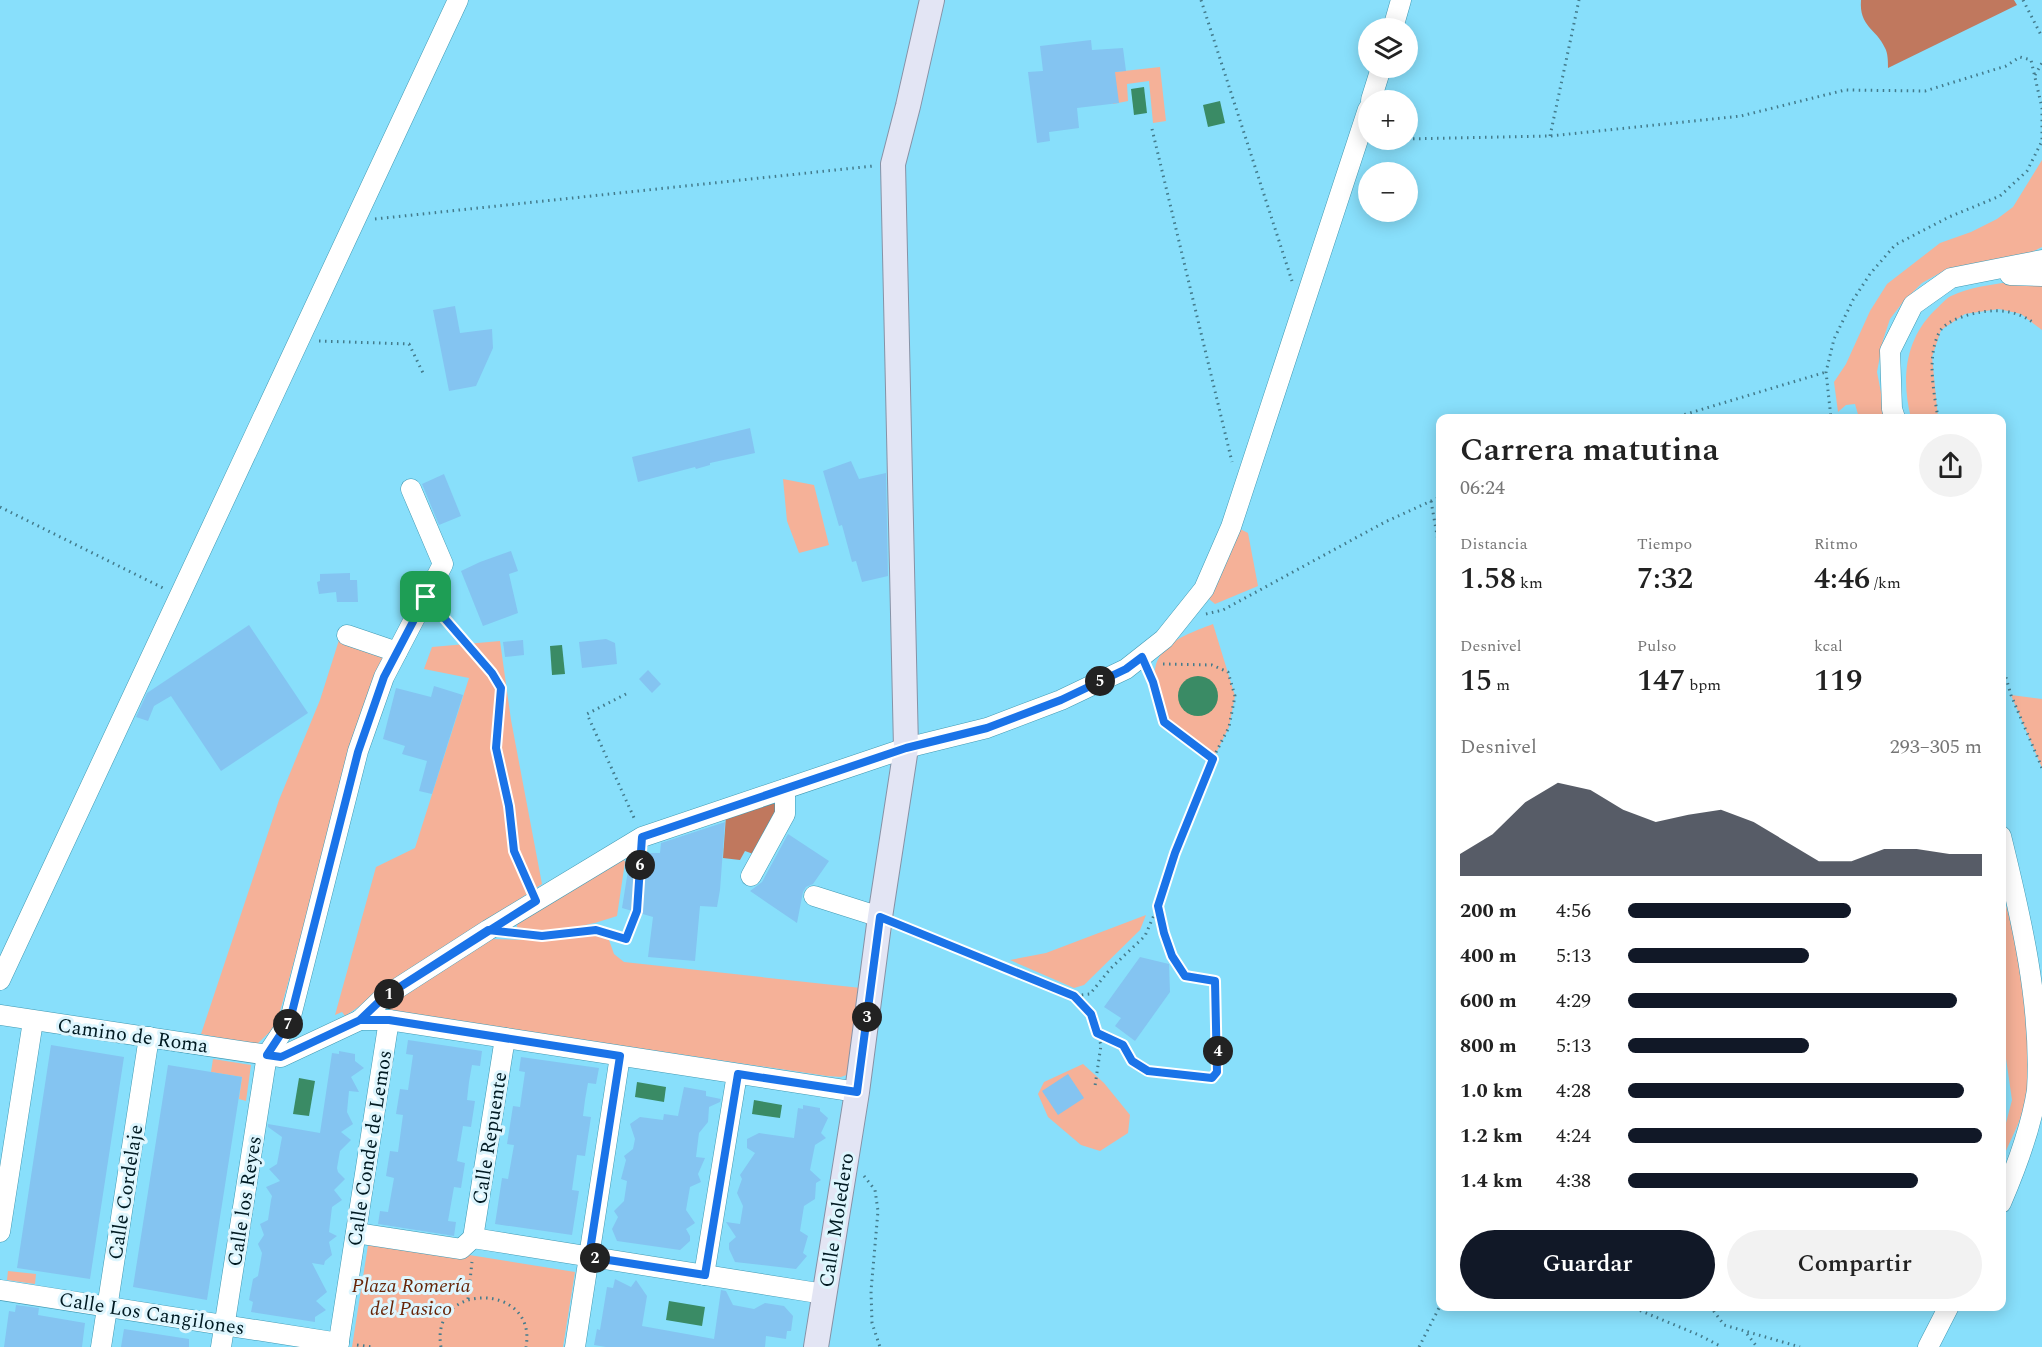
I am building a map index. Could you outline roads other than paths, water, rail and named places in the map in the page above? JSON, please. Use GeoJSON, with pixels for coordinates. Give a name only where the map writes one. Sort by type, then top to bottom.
{"type":"FeatureCollection","features":[{"type":"Feature","properties":{"kind":"main road","name":"Calle Moledero"},"geometry":{"type":"LineString","coordinates":[[816,1347],[857,1092],[880,917],[906,748],[892,164],[908,106],[932,0]]}},
{"type":"Feature","properties":{"kind":"street"},"geometry":{"type":"LineString","coordinates":[[0,980],[459,0]]}},
{"type":"Feature","properties":{"kind":"street"},"geometry":{"type":"LineString","coordinates":[[1396,18],[1401,0]]}},
{"type":"Feature","properties":{"kind":"street"},"geometry":{"type":"LineString","coordinates":[[360,1020],[384,997],[488,930],[642,837],[906,748],[987,728],[1061,700],[1126,669],[1164,639],[1204,589],[1231,527],[1358,140]]}},
{"type":"Feature","properties":{"kind":"street"},"geometry":{"type":"LineString","coordinates":[[1894,414],[1890,351],[1913,305],[1952,278],[2042,260]]}},
{"type":"Feature","properties":{"kind":"street"},"geometry":{"type":"LineString","coordinates":[[1965,274],[2042,276]]}},
{"type":"Feature","properties":{"kind":"street"},"geometry":{"type":"LineString","coordinates":[[267,1055],[290,1020],[358,752],[384,677],[443,564],[411,489]]}},
{"type":"Feature","properties":{"kind":"street"},"geometry":{"type":"LineString","coordinates":[[347,635],[397,652]]}},
{"type":"Feature","properties":{"kind":"street"},"geometry":{"type":"LineString","coordinates":[[751,876],[784,814],[785,789]]}},
{"type":"Feature","properties":{"kind":"street"},"geometry":{"type":"LineString","coordinates":[[2006,856],[2031,953],[2041,1022],[2037,1089],[2022,1154],[2006,1191]]}},
{"type":"Feature","properties":{"kind":"street"},"geometry":{"type":"LineString","coordinates":[[814,896],[880,917]]}},
{"type":"Feature","properties":{"kind":"street","name":"Camino de Roma"},"geometry":{"type":"LineString","coordinates":[[0,1015],[281,1057],[360,1020]]}},
{"type":"Feature","properties":{"kind":"street"},"geometry":{"type":"LineString","coordinates":[[360,1020],[389,1020],[857,1092]]}},
{"type":"Feature","properties":{"kind":"street","name":"Calle Conde de Lemos"},"geometry":{"type":"LineString","coordinates":[[342,1345],[356,1233],[389,1020]]}},
{"type":"Feature","properties":{"kind":"street"},"geometry":{"type":"LineString","coordinates":[[0,1232],[33,1021]]}},
{"type":"Feature","properties":{"kind":"street","name":"Calle Cordelaje"},"geometry":{"type":"LineString","coordinates":[[101,1347],[149,1037]]}},
{"type":"Feature","properties":{"kind":"street","name":"Calle Repuente"},"geometry":{"type":"LineString","coordinates":[[473,1238],[505,1038]]}},
{"type":"Feature","properties":{"kind":"street","name":"Calle los Reyes"},"geometry":{"type":"LineString","coordinates":[[221,1347],[267,1055]]}},
{"type":"Feature","properties":{"kind":"street"},"geometry":{"type":"LineString","coordinates":[[575,1347],[620,1056]]}},
{"type":"Feature","properties":{"kind":"street"},"geometry":{"type":"LineString","coordinates":[[705,1275],[738,1074]]}},
{"type":"Feature","properties":{"kind":"street"},"geometry":{"type":"LineString","coordinates":[[356,1233],[461,1249],[473,1238],[824,1294]]}},
{"type":"Feature","properties":{"kind":"street","name":"Calle Los Cangilones"},"geometry":{"type":"LineString","coordinates":[[0,1290],[342,1345]]}},
{"type":"Feature","properties":{"kind":"street"},"geometry":{"type":"LineString","coordinates":[[1928,1347],[1946,1311]]}},
{"type":"Feature","properties":{"kind":"park label","name":"Plaza Romería del Pasico"},"geometry":{"type":"Point","coordinates":[411,1296]}}]}
